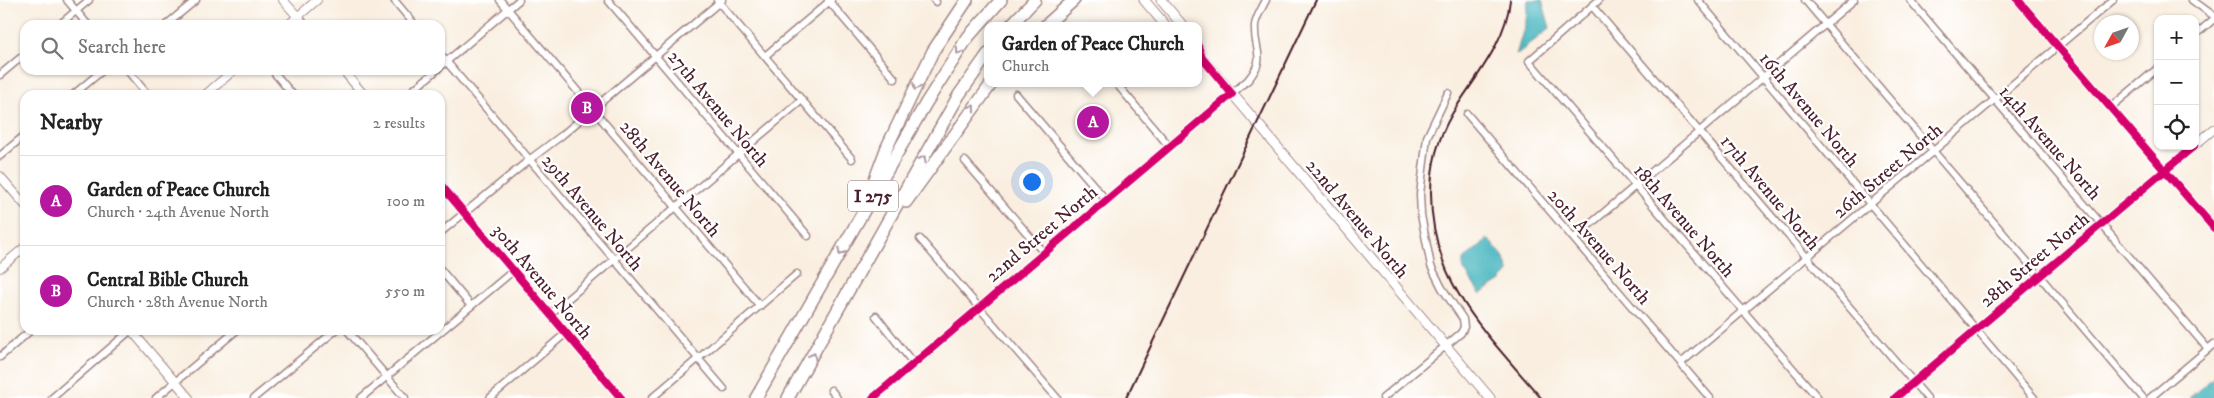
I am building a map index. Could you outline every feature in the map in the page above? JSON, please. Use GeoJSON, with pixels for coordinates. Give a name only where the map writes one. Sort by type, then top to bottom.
{"type":"FeatureCollection","features":[{"type":"Feature","properties":{"kind":"highway"},"geometry":{"type":"LineString","coordinates":[[857,224],[887,147],[933,51],[967,0]]}},
{"type":"Feature","properties":{"kind":"highway","name":"I 275"},"geometry":{"type":"LineString","coordinates":[[756,398],[953,59],[968,37],[1001,0]]}},
{"type":"Feature","properties":{"kind":"highway"},"geometry":{"type":"LineString","coordinates":[[1014,22],[1035,0]]}},
{"type":"Feature","properties":{"kind":"highway"},"geometry":{"type":"LineString","coordinates":[[1049,22],[1074,0]]}},
{"type":"Feature","properties":{"kind":"highway","name":"I 275"},"geometry":{"type":"LineString","coordinates":[[788,398],[883,233],[959,95],[984,60]]}},
{"type":"Feature","properties":{"kind":"highway"},"geometry":{"type":"LineString","coordinates":[[883,233],[989,87]]}},
{"type":"Feature","properties":{"kind":"main road"},"geometry":{"type":"LineString","coordinates":[[1144,0],[1163,22]]}},
{"type":"Feature","properties":{"kind":"main road"},"geometry":{"type":"LineString","coordinates":[[1161,0],[1179,22]]}},
{"type":"Feature","properties":{"kind":"main road","name":"22nd Avenue North"},"geometry":{"type":"LineString","coordinates":[[1202,59],[1490,398]]}},
{"type":"Feature","properties":{"kind":"street"},"geometry":{"type":"LineString","coordinates":[[67,0],[84,20]]}},
{"type":"Feature","properties":{"kind":"street"},"geometry":{"type":"LineString","coordinates":[[65,20],[89,0]]}},
{"type":"Feature","properties":{"kind":"street"},"geometry":{"type":"LineString","coordinates":[[172,20],[196,0]]}},
{"type":"Feature","properties":{"kind":"street"},"geometry":{"type":"LineString","coordinates":[[284,0],[301,20]]}},
{"type":"Feature","properties":{"kind":"street"},"geometry":{"type":"LineString","coordinates":[[294,20],[317,0]]}},
{"type":"Feature","properties":{"kind":"street"},"geometry":{"type":"LineString","coordinates":[[394,0],[411,20]]}},
{"type":"Feature","properties":{"kind":"street","name":"28th Avenue North"},"geometry":{"type":"LineString","coordinates":[[500,0],[760,306]]}},
{"type":"Feature","properties":{"kind":"street"},"geometry":{"type":"LineString","coordinates":[[446,62],[519,0]]}},
{"type":"Feature","properties":{"kind":"street","name":"27th Avenue North"},"geometry":{"type":"LineString","coordinates":[[608,0],[808,236]]}},
{"type":"Feature","properties":{"kind":"street"},"geometry":{"type":"LineString","coordinates":[[765,56],[830,0],[895,78]]}},
{"type":"Feature","properties":{"kind":"street"},"geometry":{"type":"LineString","coordinates":[[1592,6],[1599,0]]}},
{"type":"Feature","properties":{"kind":"street","name":"16th Avenue North"},"geometry":{"type":"LineString","coordinates":[[1698,0],[2034,398]]}},
{"type":"Feature","properties":{"kind":"street"},"geometry":{"type":"LineString","coordinates":[[1804,0],[2143,398]]}},
{"type":"Feature","properties":{"kind":"street"},"geometry":{"type":"LineString","coordinates":[[1574,238],[1854,0]]}},
{"type":"Feature","properties":{"kind":"street","name":"14th Avenue North"},"geometry":{"type":"LineString","coordinates":[[1910,0],[2208,349]]}},
{"type":"Feature","properties":{"kind":"street"},"geometry":{"type":"LineString","coordinates":[[2018,0],[2214,228]]}},
{"type":"Feature","properties":{"kind":"street","name":"26th Street North"},"geometry":{"type":"LineString","coordinates":[[1681,363],[2113,0]]}},
{"type":"Feature","properties":{"kind":"street"},"geometry":{"type":"LineString","coordinates":[[2192,0],[2214,18],[2199,31]]}},
{"type":"Feature","properties":{"kind":"street"},"geometry":{"type":"LineString","coordinates":[[445,229],[593,109],[719,1],[852,159]]}},
{"type":"Feature","properties":{"kind":"street","name":"22nd Street North"},"geometry":{"type":"LineString","coordinates":[[872,398],[1248,80],[1255,71],[1259,61],[1255,22],[1264,1]]}},
{"type":"Feature","properties":{"kind":"street","name":"18th Avenue North"},"geometry":{"type":"LineString","coordinates":[[1592,6],[1529,60],[1818,398]]}},
{"type":"Feature","properties":{"kind":"street","name":"17th Avenue North"},"geometry":{"type":"LineString","coordinates":[[1592,6],[1927,398]]}},
{"type":"Feature","properties":{"kind":"street"},"geometry":{"type":"LineString","coordinates":[[0,75],[20,58]]}},
{"type":"Feature","properties":{"kind":"street","name":"29th Avenue North"},"geometry":{"type":"LineString","coordinates":[[446,62],[724,389]]}},
{"type":"Feature","properties":{"kind":"street"},"geometry":{"type":"LineString","coordinates":[[2110,108],[2154,71]]}},
{"type":"Feature","properties":{"kind":"street"},"geometry":{"type":"LineString","coordinates":[[79,90],[97,75]]}},
{"type":"Feature","properties":{"kind":"street"},"geometry":{"type":"LineString","coordinates":[[130,75],[144,90]]}},
{"type":"Feature","properties":{"kind":"street"},"geometry":{"type":"LineString","coordinates":[[211,90],[228,75]]}},
{"type":"Feature","properties":{"kind":"street"},"geometry":{"type":"LineString","coordinates":[[276,75],[289,90]]}},
{"type":"Feature","properties":{"kind":"street"},"geometry":{"type":"LineString","coordinates":[[347,75],[360,90]]}},
{"type":"Feature","properties":{"kind":"street"},"geometry":{"type":"LineString","coordinates":[[413,90],[431,75]]}},
{"type":"Feature","properties":{"kind":"street"},"geometry":{"type":"LineString","coordinates":[[1119,87],[1169,146]]}},
{"type":"Feature","properties":{"kind":"street"},"geometry":{"type":"LineString","coordinates":[[1383,398],[1460,333],[1464,327],[1463,320],[1442,288],[1431,266],[1421,215],[1420,194],[1427,137],[1448,93]]}},
{"type":"Feature","properties":{"kind":"street"},"geometry":{"type":"LineString","coordinates":[[1016,94],[1106,200]]}},
{"type":"Feature","properties":{"kind":"street"},"geometry":{"type":"LineString","coordinates":[[550,314],[802,100]]}},
{"type":"Feature","properties":{"kind":"street","name":"20th Avenue North"},"geometry":{"type":"LineString","coordinates":[[1467,114],[1710,398]]}},
{"type":"Feature","properties":{"kind":"street","name":"28th Street North"},"geometry":{"type":"LineString","coordinates":[[2199,142],[2214,129]]}},
{"type":"Feature","properties":{"kind":"street"},"geometry":{"type":"LineString","coordinates":[[0,156],[20,139]]}},
{"type":"Feature","properties":{"kind":"street","name":"28th Street North"},"geometry":{"type":"LineString","coordinates":[[1895,398],[2189,150]]}},
{"type":"Feature","properties":{"kind":"street"},"geometry":{"type":"LineString","coordinates":[[965,161],[1044,253]]}},
{"type":"Feature","properties":{"kind":"street"},"geometry":{"type":"LineString","coordinates":[[0,176],[20,199]]}},
{"type":"Feature","properties":{"kind":"street","name":"30th Avenue North"},"geometry":{"type":"LineString","coordinates":[[445,190],[618,397]]}},
{"type":"Feature","properties":{"kind":"street"},"geometry":{"type":"LineString","coordinates":[[920,239],[1057,398]]}},
{"type":"Feature","properties":{"kind":"street"},"geometry":{"type":"LineString","coordinates":[[0,268],[20,251]]}},
{"type":"Feature","properties":{"kind":"street"},"geometry":{"type":"LineString","coordinates":[[445,327],[513,271]]}},
{"type":"Feature","properties":{"kind":"street"},"geometry":{"type":"LineString","coordinates":[[652,398],[797,274]]}},
{"type":"Feature","properties":{"kind":"street"},"geometry":{"type":"LineString","coordinates":[[445,275],[471,306]]}},
{"type":"Feature","properties":{"kind":"street"},"geometry":{"type":"LineString","coordinates":[[876,316],[913,363]]}},
{"type":"Feature","properties":{"kind":"street"},"geometry":{"type":"LineString","coordinates":[[490,398],[566,333]]}},
{"type":"Feature","properties":{"kind":"street"},"geometry":{"type":"LineString","coordinates":[[0,357],[25,335]]}},
{"type":"Feature","properties":{"kind":"street"},"geometry":{"type":"LineString","coordinates":[[52,398],[125,335]]}},
{"type":"Feature","properties":{"kind":"street"},"geometry":{"type":"LineString","coordinates":[[135,335],[189,398]]}},
{"type":"Feature","properties":{"kind":"street"},"geometry":{"type":"LineString","coordinates":[[156,398],[231,335]]}},
{"type":"Feature","properties":{"kind":"street"},"geometry":{"type":"LineString","coordinates":[[254,398],[330,335]]}},
{"type":"Feature","properties":{"kind":"street"},"geometry":{"type":"LineString","coordinates":[[351,335],[405,398]]}},
{"type":"Feature","properties":{"kind":"street"},"geometry":{"type":"LineString","coordinates":[[361,398],[436,335]]}},
{"type":"Feature","properties":{"kind":"street"},"geometry":{"type":"LineString","coordinates":[[2150,398],[2214,344]]}},
{"type":"Feature","properties":{"kind":"street"},"geometry":{"type":"LineString","coordinates":[[831,390],[837,398]]}},
{"type":"Feature","properties":{"kind":"water"},"geometry":{"type":"Polygon","coordinates":[[[1528,0],[1542,0],[1550,28],[1516,55],[1526,21],[1528,0]]]}},
{"type":"Feature","properties":{"kind":"water"},"geometry":{"type":"Polygon","coordinates":[[[1488,239],[1503,256],[1509,272],[1501,281],[1480,294],[1463,268],[1463,260],[1488,239]]]}},
{"type":"Feature","properties":{"kind":"water"},"geometry":{"type":"Polygon","coordinates":[[[2214,377],[2214,398],[2189,398],[2214,377]]]}},
{"type":"Feature","properties":{"kind":"railway"},"geometry":{"type":"LineString","coordinates":[[1126,398],[1316,0]]}},
{"type":"Feature","properties":{"kind":"railway"},"geometry":{"type":"LineString","coordinates":[[1510,0],[1507,16],[1496,45],[1452,114],[1439,142],[1434,162],[1431,193],[1434,225],[1441,254],[1452,281],[1482,329],[1541,398]]}},
{"type":"Feature","properties":{"kind":"cycle path"},"geometry":{"type":"LineString","coordinates":[[2018,0],[2214,228]]}},
{"type":"Feature","properties":{"kind":"cycle path"},"geometry":{"type":"LineString","coordinates":[[873,398],[1232,94],[1202,58]]}},
{"type":"Feature","properties":{"kind":"cycle path"},"geometry":{"type":"LineString","coordinates":[[1895,398],[2189,150]]}},
{"type":"Feature","properties":{"kind":"cycle path"},"geometry":{"type":"LineString","coordinates":[[445,190],[621,398]]}},
{"type":"Feature","properties":{"kind":"place","name":"Central Bible Church"},"geometry":{"type":"Point","coordinates":[587,108]}},
{"type":"Feature","properties":{"kind":"place","name":"Garden of Peace Church"},"geometry":{"type":"Point","coordinates":[1093,122]}}]}
